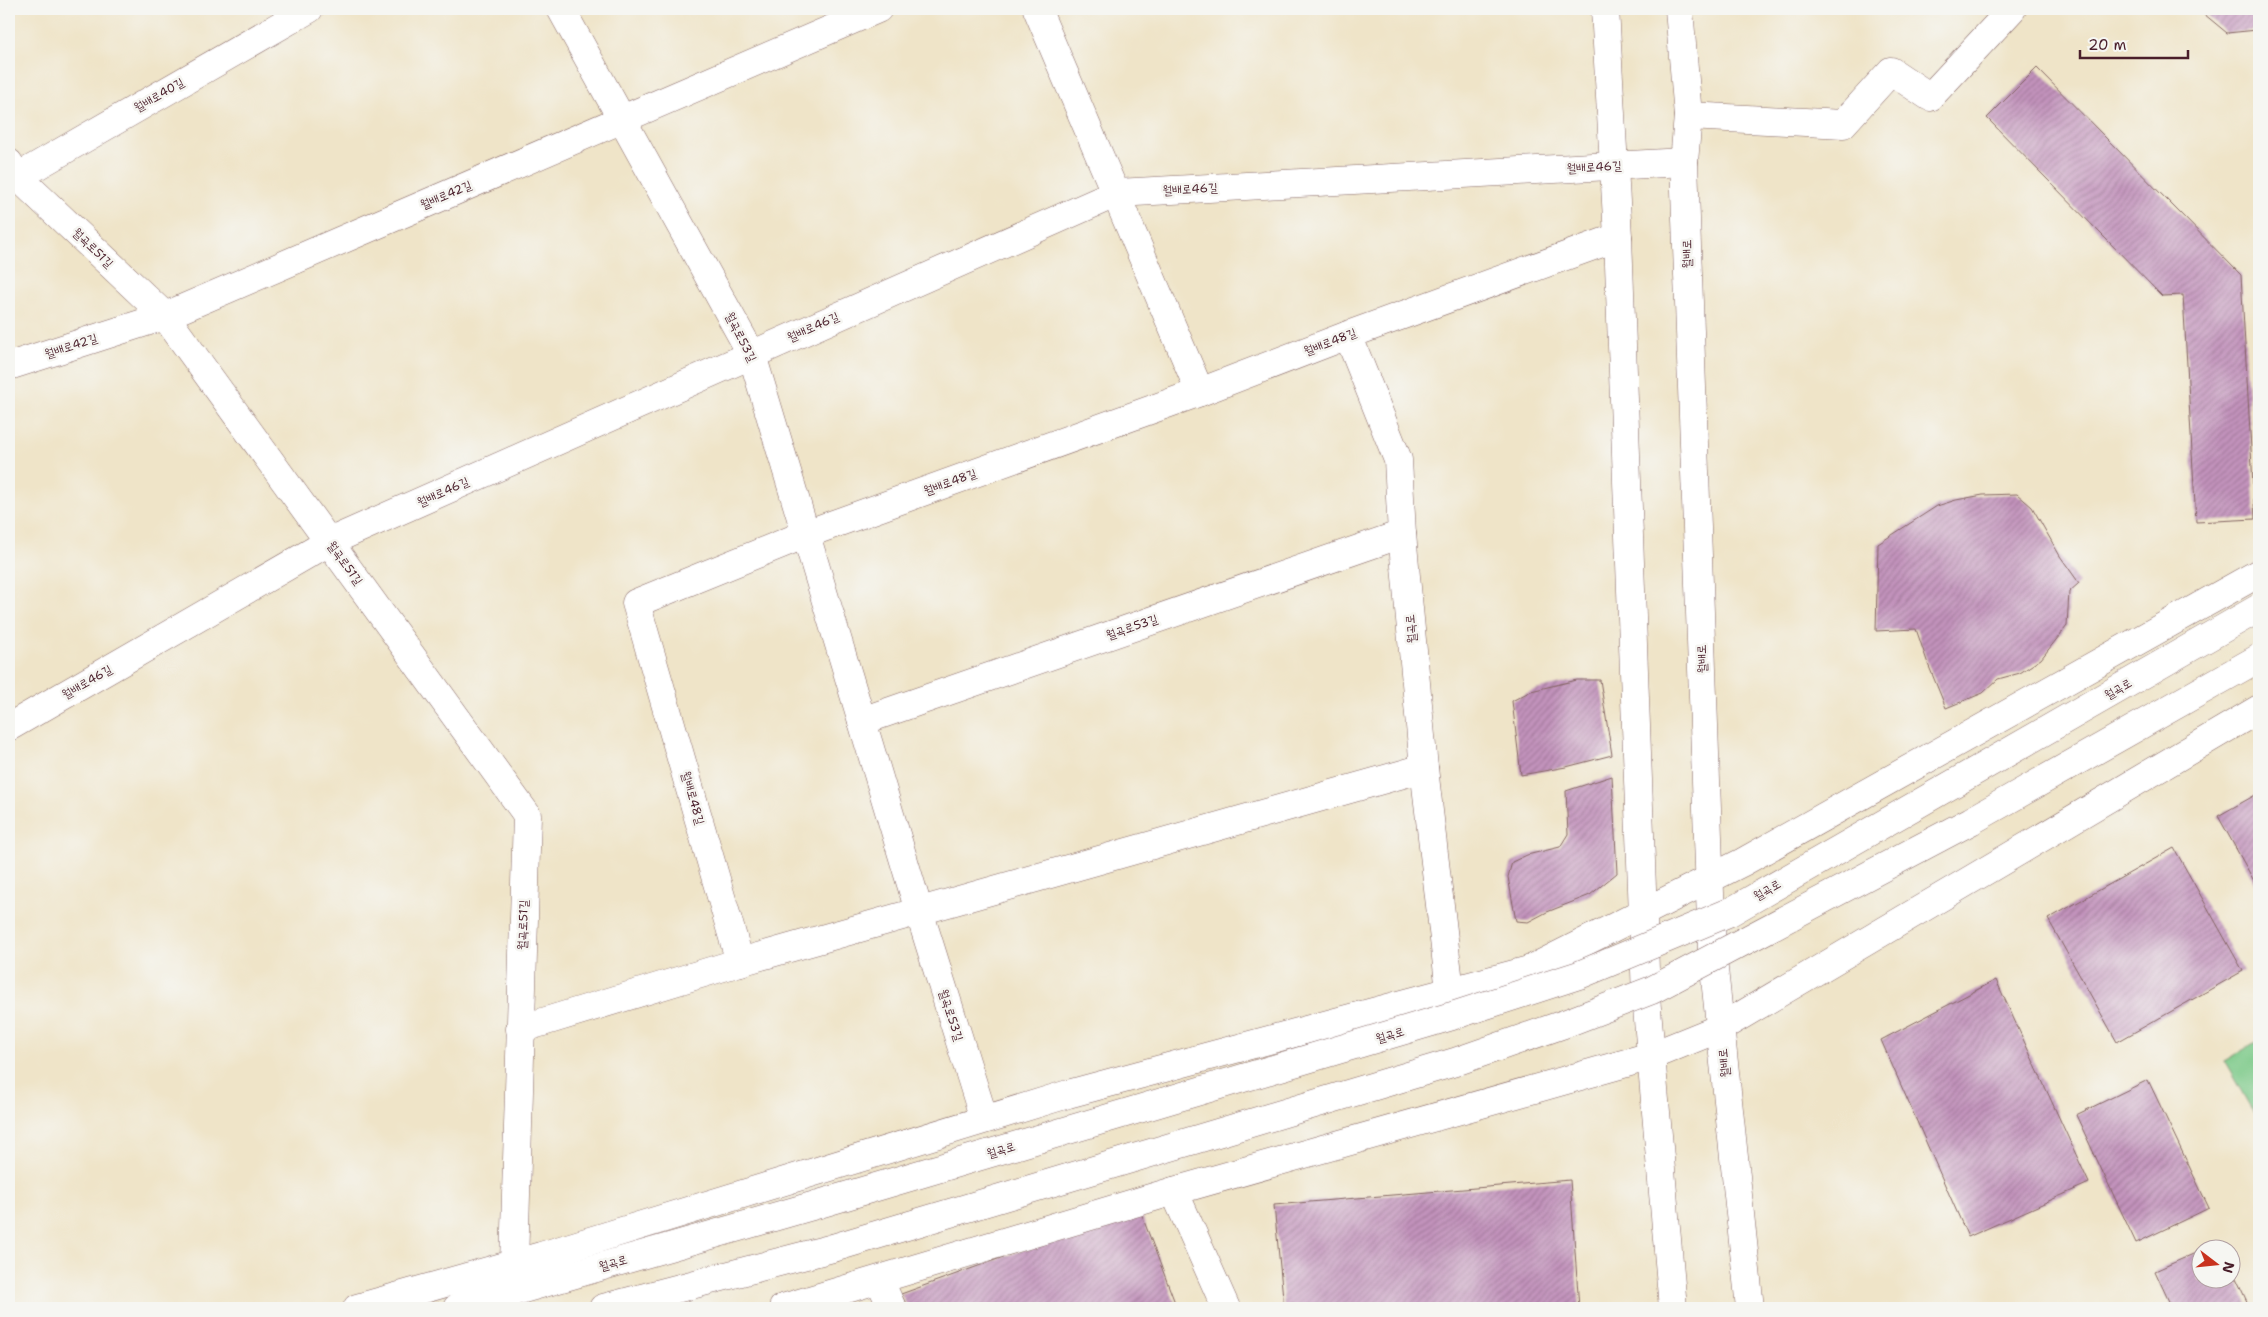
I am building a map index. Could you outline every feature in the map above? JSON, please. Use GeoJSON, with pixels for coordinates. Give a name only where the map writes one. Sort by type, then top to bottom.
{"type":"FeatureCollection","features":[{"type":"Feature","properties":{"kind":"street","name":"월배로40길"},"geometry":{"type":"LineString","coordinates":[[12,174],[309,9]]}},
{"type":"Feature","properties":{"kind":"street","name":"월곡로53길"},"geometry":{"type":"LineString","coordinates":[[561,9],[752,355],[919,911],[984,1119]]}},
{"type":"Feature","properties":{"kind":"street","name":"월배로42길"},"geometry":{"type":"LineString","coordinates":[[9,366],[164,316],[878,9]]}},
{"type":"Feature","properties":{"kind":"street"},"geometry":{"type":"LineString","coordinates":[[1037,9],[1117,193],[1200,392]]}},
{"type":"Feature","properties":{"kind":"street"},"geometry":{"type":"LineString","coordinates":[[1605,9],[1618,237],[1646,997],[1672,1308]]}},
{"type":"Feature","properties":{"kind":"street","name":"월배로"},"geometry":{"type":"LineString","coordinates":[[1679,9],[1688,116],[1684,162],[1712,950],[1750,1308]]}},
{"type":"Feature","properties":{"kind":"street"},"geometry":{"type":"LineString","coordinates":[[1688,116],[1843,124],[1891,71],[1930,97],[2012,9]]}},
{"type":"Feature","properties":{"kind":"street","name":"월배로46길"},"geometry":{"type":"LineString","coordinates":[[9,727],[330,542],[1117,193],[1684,162]]}},
{"type":"Feature","properties":{"kind":"street","name":"월곡로51길"},"geometry":{"type":"LineString","coordinates":[[12,174],[164,316],[527,815],[514,1264]]}},
{"type":"Feature","properties":{"kind":"street","name":"월배로48길"},"geometry":{"type":"LineString","coordinates":[[740,962],[636,603],[806,534],[1200,392],[1348,335],[1618,237]]}},
{"type":"Feature","properties":{"kind":"street","name":"월곡로"},"geometry":{"type":"LineString","coordinates":[[1348,335],[1398,460],[1402,534],[1424,768],[1450,991]]}},
{"type":"Feature","properties":{"kind":"street","name":"월곡로53길"},"geometry":{"type":"LineString","coordinates":[[862,721],[1402,534]]}},
{"type":"Feature","properties":{"kind":"street"},"geometry":{"type":"LineString","coordinates":[[357,1308],[514,1264],[1068,1094],[1529,970],[1710,878],[2259,573]]}},
{"type":"Feature","properties":{"kind":"street","name":"월곡로"},"geometry":{"type":"LineString","coordinates":[[457,1308],[819,1204],[1452,1016],[1579,975],[1730,912],[2259,608]]}},
{"type":"Feature","properties":{"kind":"street"},"geometry":{"type":"LineString","coordinates":[[604,1308],[833,1248],[1455,1062],[1564,1024],[1652,990],[1971,821],[2259,658]]}},
{"type":"Feature","properties":{"kind":"street"},"geometry":{"type":"LineString","coordinates":[[784,1308],[880,1281],[1174,1191],[1651,1056],[1720,1028],[2259,709]]}},
{"type":"Feature","properties":{"kind":"street"},"geometry":{"type":"LineString","coordinates":[[520,1030],[740,962],[1424,768]]}},
{"type":"Feature","properties":{"kind":"street"},"geometry":{"type":"LineString","coordinates":[[1174,1191],[1226,1308]]}},
{"type":"Feature","properties":{"kind":"street"},"geometry":{"type":"LineString","coordinates":[[880,1281],[892,1308]]}},
{"type":"Feature","properties":{"kind":"green space"},"geometry":{"type":"Polygon","coordinates":[[[2259,1040],[2259,1122],[2224,1061],[2259,1040]]]}},
{"type":"Feature","properties":{"kind":"building"},"geometry":{"type":"Polygon","coordinates":[[[2198,9],[2257,9],[2257,30],[2227,33],[2198,9]]]}},
{"type":"Feature","properties":{"kind":"building"},"geometry":{"type":"Polygon","coordinates":[[[2037,68],[2241,275],[2255,519],[2196,522],[2183,295],[2162,296],[1987,118],[2037,68]]]}},
{"type":"Feature","properties":{"kind":"building"},"geometry":{"type":"Polygon","coordinates":[[[2017,494],[2032,507],[2060,556],[2079,583],[2069,592],[2067,626],[2041,659],[2020,673],[1998,679],[1983,693],[1946,708],[1916,629],[1876,631],[1878,544],[1937,506],[1983,495],[2017,494]]]}},
{"type":"Feature","properties":{"kind":"building"},"geometry":{"type":"Polygon","coordinates":[[[1577,680],[1600,680],[1612,755],[1566,767],[1521,775],[1512,701],[1531,691],[1577,680]]]}},
{"type":"Feature","properties":{"kind":"building"},"geometry":{"type":"Polygon","coordinates":[[[1612,776],[1617,873],[1590,895],[1547,912],[1528,922],[1516,921],[1508,877],[1512,862],[1527,855],[1560,847],[1568,834],[1566,791],[1612,776]]]}},
{"type":"Feature","properties":{"kind":"building"},"geometry":{"type":"Polygon","coordinates":[[[2259,793],[2259,890],[2218,816],[2259,793]]]}},
{"type":"Feature","properties":{"kind":"building"},"geometry":{"type":"Polygon","coordinates":[[[2174,848],[2243,971],[2117,1042],[2048,919],[2174,848]]]}},
{"type":"Feature","properties":{"kind":"building"},"geometry":{"type":"Polygon","coordinates":[[[1996,980],[2089,1183],[1968,1237],[1881,1040],[1996,980]]]}},
{"type":"Feature","properties":{"kind":"building"},"geometry":{"type":"Polygon","coordinates":[[[2148,1080],[2209,1208],[2136,1243],[2076,1115],[2148,1080]]]}},
{"type":"Feature","properties":{"kind":"building"},"geometry":{"type":"Polygon","coordinates":[[[1570,1180],[1579,1308],[1284,1308],[1274,1205],[1570,1180]]]}},
{"type":"Feature","properties":{"kind":"building"},"geometry":{"type":"Polygon","coordinates":[[[1139,1208],[1177,1308],[908,1308],[901,1294],[1139,1208]]]}},
{"type":"Feature","properties":{"kind":"building"},"geometry":{"type":"Polygon","coordinates":[[[2190,1255],[2190,1290],[2240,1290],[2240,1286],[2250,1308],[2172,1308],[2155,1271],[2190,1255]]]}}]}
